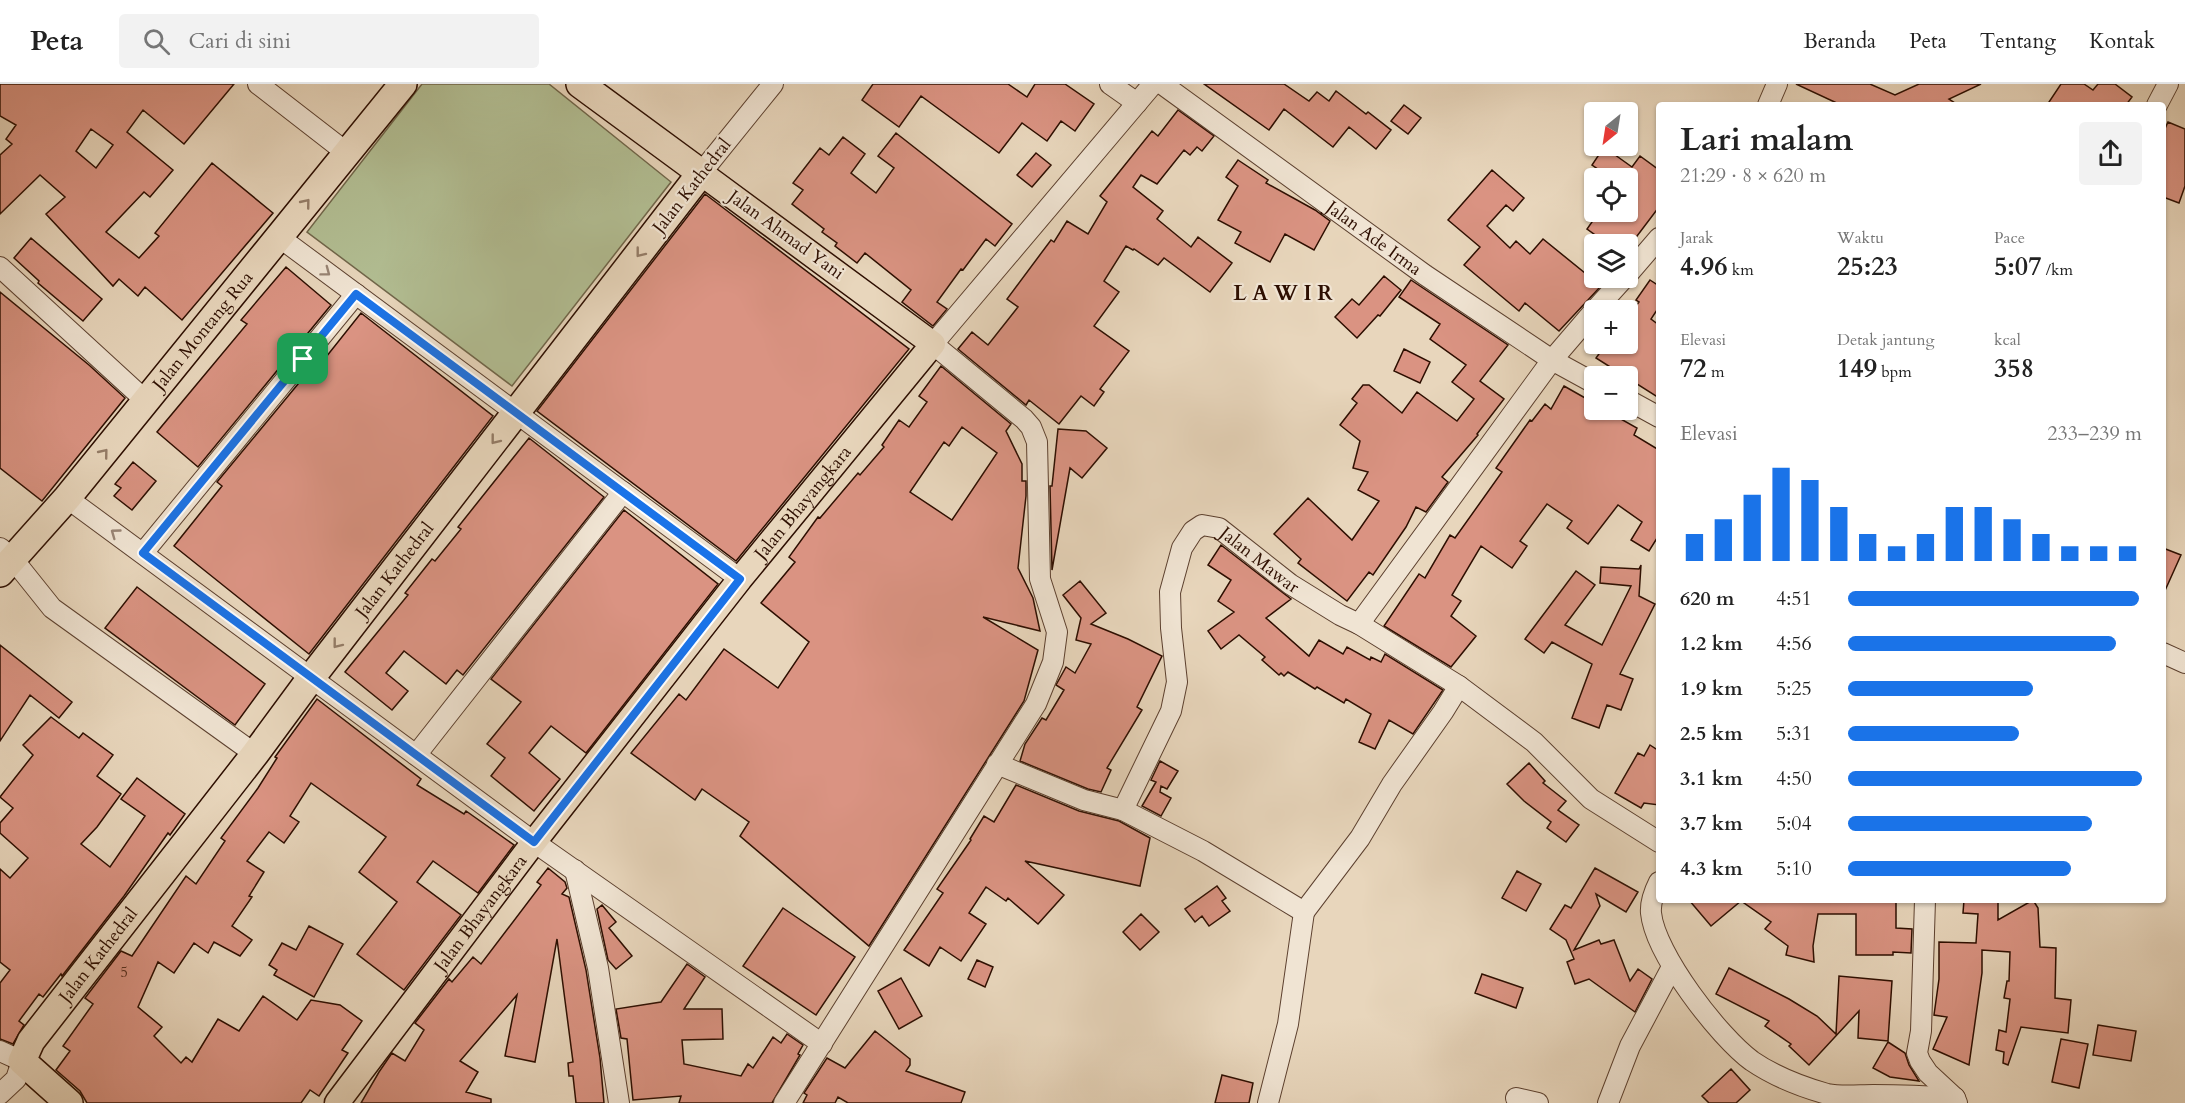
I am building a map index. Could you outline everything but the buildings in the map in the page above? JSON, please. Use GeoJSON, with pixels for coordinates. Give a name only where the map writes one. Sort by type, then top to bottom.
{"type":"FeatureCollection","features":[{"type":"Feature","properties":{"kind":"highway","name":"Jalan Montang Rua"},"geometry":{"type":"LineString","coordinates":[[4,560],[67,498],[403,84]]}},
{"type":"Feature","properties":{"kind":"highway","name":"Jalan Ahmad Yani"},"geometry":{"type":"LineString","coordinates":[[580,84],[701,173]]}},
{"type":"Feature","properties":{"kind":"highway","name":"Jalan Kathedral"},"geometry":{"type":"LineString","coordinates":[[11,1056],[31,1041],[255,754],[311,678],[701,173]]}},
{"type":"Feature","properties":{"kind":"highway"},"geometry":{"type":"LineString","coordinates":[[11,1056],[69,1103]]}},
{"type":"Feature","properties":{"kind":"main road","name":"Jalan Ahmad Yani"},"geometry":{"type":"LineString","coordinates":[[701,173],[933,344]]}},
{"type":"Feature","properties":{"kind":"main road","name":"Jalan Bhayangkara"},"geometry":{"type":"LineString","coordinates":[[336,1103],[534,842],[740,579],[933,344]]}},
{"type":"Feature","properties":{"kind":"street"},"geometry":{"type":"LineString","coordinates":[[258,84],[347,153]]}},
{"type":"Feature","properties":{"kind":"street","name":"Jalan Kathedral"},"geometry":{"type":"LineString","coordinates":[[701,173],[773,84]]}},
{"type":"Feature","properties":{"kind":"street"},"geometry":{"type":"LineString","coordinates":[[1110,84],[1137,103]]}},
{"type":"Feature","properties":{"kind":"street","name":"Jalan Bhayangkara"},"geometry":{"type":"LineString","coordinates":[[933,344],[1153,84]]}},
{"type":"Feature","properties":{"kind":"street","name":"Jalan Ade Irma"},"geometry":{"type":"LineString","coordinates":[[1162,84],[1425,275],[1552,360],[1584,377]]}},
{"type":"Feature","properties":{"kind":"street"},"geometry":{"type":"LineString","coordinates":[[1769,102],[1777,84]]}},
{"type":"Feature","properties":{"kind":"street"},"geometry":{"type":"LineString","coordinates":[[2159,102],[2168,84]]}},
{"type":"Feature","properties":{"kind":"street"},"geometry":{"type":"LineString","coordinates":[[279,237],[740,579]]}},
{"type":"Feature","properties":{"kind":"street"},"geometry":{"type":"LineString","coordinates":[[1638,262],[1656,241]]}},
{"type":"Feature","properties":{"kind":"street"},"geometry":{"type":"LineString","coordinates":[[0,267],[146,401]]}},
{"type":"Feature","properties":{"kind":"street"},"geometry":{"type":"LineString","coordinates":[[1605,300],[1615,288]]}},
{"type":"Feature","properties":{"kind":"street"},"geometry":{"type":"LineString","coordinates":[[143,553],[356,294]]}},
{"type":"Feature","properties":{"kind":"street"},"geometry":{"type":"LineString","coordinates":[[1584,324],[1552,360],[1359,624],[1458,686],[1534,742],[1591,799],[1656,840]]}},
{"type":"Feature","properties":{"kind":"street"},"geometry":{"type":"LineString","coordinates":[[784,1103],[1036,704],[1053,662],[1057,633],[1040,579],[1037,442],[1031,427],[1024,419],[933,344]]}},
{"type":"Feature","properties":{"kind":"street"},"geometry":{"type":"LineString","coordinates":[[1638,405],[1656,415]]}},
{"type":"Feature","properties":{"kind":"street"},"geometry":{"type":"LineString","coordinates":[[416,755],[623,492]]}},
{"type":"Feature","properties":{"kind":"street"},"geometry":{"type":"LineString","coordinates":[[67,498],[534,842],[822,1044]]}},
{"type":"Feature","properties":{"kind":"street","name":"Jalan Mawar"},"geometry":{"type":"LineString","coordinates":[[1123,810],[1171,711],[1177,682],[1170,592],[1182,548],[1197,528],[1202,525],[1219,528],[1290,584],[1359,624]]}},
{"type":"Feature","properties":{"kind":"street"},"geometry":{"type":"LineString","coordinates":[[4,560],[52,608],[255,754]]}},
{"type":"Feature","properties":{"kind":"street"},"geometry":{"type":"LineString","coordinates":[[2166,654],[2185,663]]}},
{"type":"Feature","properties":{"kind":"street"},"geometry":{"type":"LineString","coordinates":[[1268,1103],[1288,1024],[1304,912],[1360,838],[1392,784],[1443,712],[1458,686]]}},
{"type":"Feature","properties":{"kind":"street"},"geometry":{"type":"LineString","coordinates":[[997,764],[1084,800],[1123,810],[1203,851],[1304,912]]}},
{"type":"Feature","properties":{"kind":"street"},"geometry":{"type":"LineString","coordinates":[[575,870],[598,968],[619,1103]]}},
{"type":"Feature","properties":{"kind":"street"},"geometry":{"type":"LineString","coordinates":[[1656,889],[1651,916],[1672,967],[1727,1040],[1753,1062],[1830,1099],[1919,1095],[1956,1100]]}},
{"type":"Feature","properties":{"kind":"street"},"geometry":{"type":"LineString","coordinates":[[1925,903],[1922,1030],[1917,1053],[1928,1073],[1956,1100]]}},
{"type":"Feature","properties":{"kind":"street"},"geometry":{"type":"LineString","coordinates":[[1608,1103],[1630,1046],[1672,967]]}},
{"type":"Feature","properties":{"kind":"street"},"geometry":{"type":"LineString","coordinates":[[0,1094],[16,1079],[11,1056]]}},
{"type":"Feature","properties":{"kind":"street"},"geometry":{"type":"LineString","coordinates":[[1516,1098],[1538,1103]]}},
{"type":"Feature","properties":{"kind":"green space"},"geometry":{"type":"Polygon","coordinates":[[[422,84],[549,84],[671,182],[512,386],[307,232],[422,84]]]}},
{"type":"Feature","properties":{"kind":"district","name":"L A W I R"},"geometry":{"type":"Point","coordinates":[1283,293]}},
{"type":"Feature","properties":{"kind":"route"},"geometry":{"type":"LineString","coordinates":[[356,294],[740,579],[534,842],[143,553],[303,359],[356,294]]}}]}
